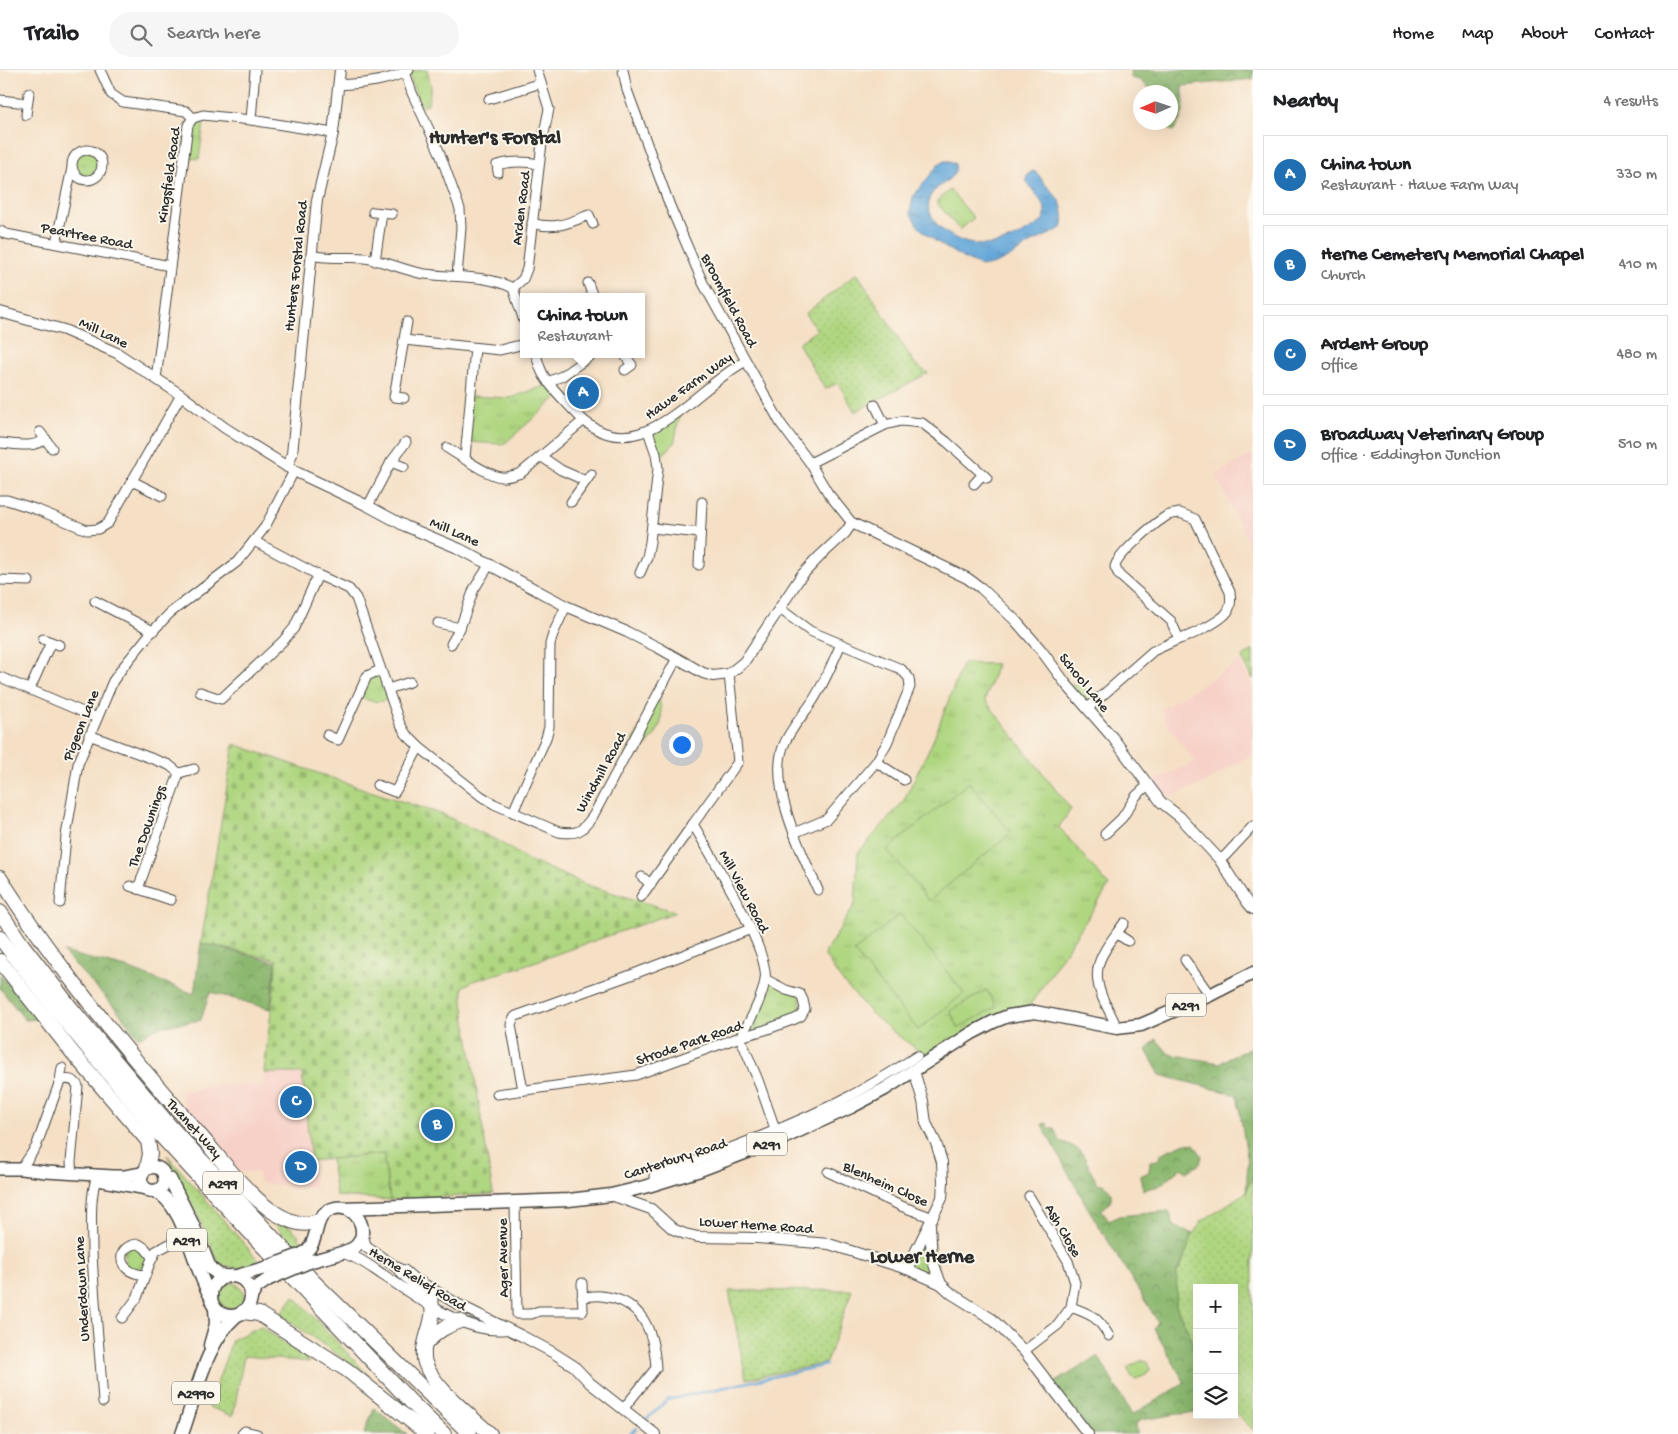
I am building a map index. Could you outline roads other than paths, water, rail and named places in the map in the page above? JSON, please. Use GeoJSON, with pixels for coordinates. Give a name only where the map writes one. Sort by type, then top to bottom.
{"type":"FeatureCollection","features":[{"type":"Feature","properties":{"kind":"highway","name":"A299"},"geometry":{"type":"LineString","coordinates":[[0,878],[39,938],[82,996],[150,1078],[258,1199],[272,1210],[296,1223],[317,1228]]}},
{"type":"Feature","properties":{"kind":"highway","name":"Thanet Way"},"geometry":{"type":"LineString","coordinates":[[0,912],[21,943],[72,1008],[170,1126],[313,1281],[470,1434]]}},
{"type":"Feature","properties":{"kind":"highway","name":"Thanet Way"},"geometry":{"type":"LineString","coordinates":[[0,938],[61,1016],[162,1137],[278,1262],[411,1402],[444,1434]]}},
{"type":"Feature","properties":{"kind":"highway"},"geometry":{"type":"LineString","coordinates":[[0,961],[72,1052],[148,1141],[150,1154],[145,1171]]}},
{"type":"Feature","properties":{"kind":"highway"},"geometry":{"type":"LineString","coordinates":[[150,1078],[172,1096],[181,1100]]}},
{"type":"Feature","properties":{"kind":"highway"},"geometry":{"type":"LineString","coordinates":[[403,1272],[426,1293],[433,1307],[432,1318],[423,1345],[425,1361],[434,1379],[490,1434]]}},
{"type":"Feature","properties":{"kind":"highway"},"geometry":{"type":"LineString","coordinates":[[240,1314],[260,1314],[347,1370],[427,1434]]}},
{"type":"Feature","properties":{"kind":"highway"},"geometry":{"type":"LineString","coordinates":[[423,1345],[438,1331],[460,1321]]}},
{"type":"Feature","properties":{"kind":"main road","name":"A291"},"geometry":{"type":"LineString","coordinates":[[1117,1028],[1141,1025],[1210,995],[1253,973]]}},
{"type":"Feature","properties":{"kind":"main road","name":"Canterbury Road"},"geometry":{"type":"LineString","coordinates":[[305,1258],[324,1212],[338,1207],[577,1200],[611,1196],[700,1170],[777,1135],[851,1107],[885,1089],[908,1064],[993,1022],[1021,1013],[1053,1014],[1117,1028]]}},
{"type":"Feature","properties":{"kind":"main road","name":"A291"},"geometry":{"type":"LineString","coordinates":[[145,1171],[158,1168],[164,1177],[170,1179],[186,1210],[210,1268],[219,1275],[231,1276]]}},
{"type":"Feature","properties":{"kind":"main road"},"geometry":{"type":"LineString","coordinates":[[0,1169],[84,1175],[150,1190],[161,1187],[164,1177]]}},
{"type":"Feature","properties":{"kind":"main road"},"geometry":{"type":"LineString","coordinates":[[96,1177],[125,1176],[145,1171]]}},
{"type":"Feature","properties":{"kind":"main road"},"geometry":{"type":"LineString","coordinates":[[145,1171],[141,1182],[150,1190]]}},
{"type":"Feature","properties":{"kind":"main road","name":"A291"},"geometry":{"type":"LineString","coordinates":[[150,1190],[162,1194],[170,1203],[186,1236],[205,1289],[213,1303]]}},
{"type":"Feature","properties":{"kind":"main road"},"geometry":{"type":"LineString","coordinates":[[267,1274],[257,1286],[250,1303],[240,1314],[224,1315],[213,1303],[214,1284],[231,1276],[267,1274],[305,1258],[340,1254],[355,1248],[367,1220],[387,1207]]}},
{"type":"Feature","properties":{"kind":"main road"},"geometry":{"type":"LineString","coordinates":[[344,1208],[356,1214],[362,1229]]}},
{"type":"Feature","properties":{"kind":"main road"},"geometry":{"type":"LineString","coordinates":[[231,1276],[246,1282],[249,1286],[251,1297]]}},
{"type":"Feature","properties":{"kind":"main road","name":"A2990"},"geometry":{"type":"LineString","coordinates":[[210,1352],[210,1342],[216,1324],[213,1303]]}},
{"type":"Feature","properties":{"kind":"main road","name":"A2990"},"geometry":{"type":"LineString","coordinates":[[182,1434],[210,1352],[225,1326],[240,1314]]}},
{"type":"Feature","properties":{"kind":"street"},"geometry":{"type":"LineString","coordinates":[[100,70],[111,94],[123,102],[186,111],[193,118]]}},
{"type":"Feature","properties":{"kind":"street"},"geometry":{"type":"LineString","coordinates":[[251,120],[255,70]]}},
{"type":"Feature","properties":{"kind":"street","name":"Hunters Forstal Road"},"geometry":{"type":"LineString","coordinates":[[290,468],[316,200],[333,133],[340,70]]}},
{"type":"Feature","properties":{"kind":"street","name":"Arden Road"},"geometry":{"type":"LineString","coordinates":[[513,288],[523,278],[526,269],[542,143],[549,110],[537,70]]}},
{"type":"Feature","properties":{"kind":"street","name":"Broomfield Road"},"geometry":{"type":"LineString","coordinates":[[623,70],[627,90],[670,206],[703,283],[780,424],[810,464],[828,493],[852,523]]}},
{"type":"Feature","properties":{"kind":"street"},"geometry":{"type":"LineString","coordinates":[[339,85],[378,82],[408,71],[412,93],[439,151],[460,209],[461,228],[457,276]]}},
{"type":"Feature","properties":{"kind":"street"},"geometry":{"type":"LineString","coordinates":[[489,99],[541,83]]}},
{"type":"Feature","properties":{"kind":"street"},"geometry":{"type":"LineString","coordinates":[[26,115],[29,93]]}},
{"type":"Feature","properties":{"kind":"street"},"geometry":{"type":"LineString","coordinates":[[0,100],[27,103]]}},
{"type":"Feature","properties":{"kind":"street","name":"Kingsfield Road"},"geometry":{"type":"LineString","coordinates":[[156,378],[188,125],[193,118],[203,115],[251,120],[333,133]]}},
{"type":"Feature","properties":{"kind":"street"},"geometry":{"type":"LineString","coordinates":[[498,172],[497,165],[514,161],[539,164]]}},
{"type":"Feature","properties":{"kind":"street"},"geometry":{"type":"LineString","coordinates":[[56,242],[72,168]]}},
{"type":"Feature","properties":{"kind":"street"},"geometry":{"type":"LineString","coordinates":[[375,260],[378,213],[392,214]]}},
{"type":"Feature","properties":{"kind":"street"},"geometry":{"type":"LineString","coordinates":[[532,223],[544,227],[554,227],[589,215],[593,224]]}},
{"type":"Feature","properties":{"kind":"street","name":"Peartree Road"},"geometry":{"type":"LineString","coordinates":[[0,231],[6,234],[56,242],[170,266]]}},
{"type":"Feature","properties":{"kind":"street"},"geometry":{"type":"LineString","coordinates":[[311,256],[324,259],[348,257],[375,260],[425,274],[489,279],[513,288],[520,309]]}},
{"type":"Feature","properties":{"kind":"street"},"geometry":{"type":"LineString","coordinates":[[588,284],[591,293]]}},
{"type":"Feature","properties":{"kind":"street","name":"Mill Lane"},"geometry":{"type":"LineString","coordinates":[[0,312],[64,330],[117,353],[181,395],[225,428],[290,468],[406,526],[490,564],[566,606],[627,632],[703,673],[713,676],[729,674]]}},
{"type":"Feature","properties":{"kind":"street"},"geometry":{"type":"LineString","coordinates":[[404,398],[394,397],[407,322]]}},
{"type":"Feature","properties":{"kind":"street"},"geometry":{"type":"LineString","coordinates":[[404,340],[500,350],[520,345]]}},
{"type":"Feature","properties":{"kind":"street"},"geometry":{"type":"LineString","coordinates":[[464,458],[475,348]]}},
{"type":"Feature","properties":{"kind":"street","name":"Hawe Farm Way"},"geometry":{"type":"LineString","coordinates":[[537,358],[548,382],[583,421],[611,436],[648,431],[661,425],[730,369],[746,361]]}},
{"type":"Feature","properties":{"kind":"street"},"geometry":{"type":"LineString","coordinates":[[548,382],[562,376],[588,358]]}},
{"type":"Feature","properties":{"kind":"street"},"geometry":{"type":"LineString","coordinates":[[624,370],[632,365],[627,358]]}},
{"type":"Feature","properties":{"kind":"street"},"geometry":{"type":"LineString","coordinates":[[0,500],[7,500],[38,510],[87,530],[98,529],[108,523],[181,395]]}},
{"type":"Feature","properties":{"kind":"street"},"geometry":{"type":"LineString","coordinates":[[875,406],[885,424]]}},
{"type":"Feature","properties":{"kind":"street"},"geometry":{"type":"LineString","coordinates":[[446,448],[492,475],[501,478],[521,473],[583,421]]}},
{"type":"Feature","properties":{"kind":"street"},"geometry":{"type":"LineString","coordinates":[[810,464],[885,424],[901,421],[922,423],[947,442],[985,476],[974,484]]}},
{"type":"Feature","properties":{"kind":"street"},"geometry":{"type":"LineString","coordinates":[[640,573],[647,557],[652,528],[658,468],[656,454],[648,431]]}},
{"type":"Feature","properties":{"kind":"street"},"geometry":{"type":"LineString","coordinates":[[0,443],[38,445],[43,436],[52,448]]}},
{"type":"Feature","properties":{"kind":"street"},"geometry":{"type":"LineString","coordinates":[[368,506],[390,462],[406,442]]}},
{"type":"Feature","properties":{"kind":"street"},"geometry":{"type":"LineString","coordinates":[[542,457],[561,470],[588,477],[571,502]]}},
{"type":"Feature","properties":{"kind":"street"},"geometry":{"type":"LineString","coordinates":[[390,462],[404,467]]}},
{"type":"Feature","properties":{"kind":"street","name":"Pigeon Lane"},"geometry":{"type":"LineString","coordinates":[[60,903],[64,855],[78,764],[113,681],[170,613],[220,577],[237,562],[266,527],[290,468]]}},
{"type":"Feature","properties":{"kind":"street"},"geometry":{"type":"LineString","coordinates":[[132,481],[162,496]]}},
{"type":"Feature","properties":{"kind":"street"},"geometry":{"type":"LineString","coordinates":[[699,565],[702,502]]}},
{"type":"Feature","properties":{"kind":"street"},"geometry":{"type":"LineString","coordinates":[[1088,708],[1153,651],[1216,622],[1228,612],[1231,599],[1230,592],[1195,519],[1180,513],[1165,517],[1141,536],[1118,558],[1115,567],[1119,575],[1171,621],[1178,639]]}},
{"type":"Feature","properties":{"kind":"street"},"geometry":{"type":"LineString","coordinates":[[641,897],[738,762],[729,674],[744,662],[801,576],[845,533],[852,523]]}},
{"type":"Feature","properties":{"kind":"street","name":"School Lane"},"geometry":{"type":"LineString","coordinates":[[852,523],[950,568],[981,588],[1015,620],[1041,650],[1066,684],[1113,738],[1161,802],[1180,817],[1219,859],[1253,909]]}},
{"type":"Feature","properties":{"kind":"street"},"geometry":{"type":"LineString","coordinates":[[652,528],[700,533]]}},
{"type":"Feature","properties":{"kind":"street","name":"Windmill Road"},"geometry":{"type":"LineString","coordinates":[[254,541],[318,575],[350,589],[356,598],[400,724],[406,734],[419,747],[481,796],[559,832],[577,832],[584,828],[593,816],[677,658]]}},
{"type":"Feature","properties":{"kind":"street"},"geometry":{"type":"LineString","coordinates":[[451,644],[460,628],[474,589],[490,564]]}},
{"type":"Feature","properties":{"kind":"street"},"geometry":{"type":"LineString","coordinates":[[200,692],[221,699],[283,641],[294,628],[318,575]]}},
{"type":"Feature","properties":{"kind":"street"},"geometry":{"type":"LineString","coordinates":[[0,580],[29,581]]}},
{"type":"Feature","properties":{"kind":"street"},"geometry":{"type":"LineString","coordinates":[[96,601],[153,631]]}},
{"type":"Feature","properties":{"kind":"street"},"geometry":{"type":"LineString","coordinates":[[513,812],[546,738],[549,727],[550,644],[566,606]]}},
{"type":"Feature","properties":{"kind":"street"},"geometry":{"type":"LineString","coordinates":[[780,610],[810,631],[901,669],[909,678],[910,687],[887,743],[876,762],[827,819],[794,833]]}},
{"type":"Feature","properties":{"kind":"street"},"geometry":{"type":"LineString","coordinates":[[438,623],[460,628]]}},
{"type":"Feature","properties":{"kind":"street"},"geometry":{"type":"LineString","coordinates":[[30,689],[51,642]]}},
{"type":"Feature","properties":{"kind":"street"},"geometry":{"type":"LineString","coordinates":[[818,890],[794,833],[783,798],[781,769],[783,748],[792,728],[812,702],[824,681],[842,644]]}},
{"type":"Feature","properties":{"kind":"street"},"geometry":{"type":"LineString","coordinates":[[326,735],[338,740],[367,676],[380,670]]}},
{"type":"Feature","properties":{"kind":"street"},"geometry":{"type":"LineString","coordinates":[[1,680],[30,689],[97,718]]}},
{"type":"Feature","properties":{"kind":"street"},"geometry":{"type":"LineString","coordinates":[[388,689],[410,682]]}},
{"type":"Feature","properties":{"kind":"street","name":"The Downings"},"geometry":{"type":"LineString","coordinates":[[89,735],[169,765],[179,773]]}},
{"type":"Feature","properties":{"kind":"street"},"geometry":{"type":"LineString","coordinates":[[377,785],[395,792],[419,747]]}},
{"type":"Feature","properties":{"kind":"street"},"geometry":{"type":"LineString","coordinates":[[876,762],[904,780]]}},
{"type":"Feature","properties":{"kind":"street","name":"The Downings"},"geometry":{"type":"LineString","coordinates":[[179,773],[194,769]]}},
{"type":"Feature","properties":{"kind":"street","name":"The Downings"},"geometry":{"type":"LineString","coordinates":[[171,900],[134,887],[179,773]]}},
{"type":"Feature","properties":{"kind":"street"},"geometry":{"type":"LineString","coordinates":[[1105,834],[1122,818],[1136,796],[1148,785]]}},
{"type":"Feature","properties":{"kind":"street","name":"Mill View Road"},"geometry":{"type":"LineString","coordinates":[[693,824],[751,929],[759,949],[765,979],[753,1017],[740,1037]]}},
{"type":"Feature","properties":{"kind":"street"},"geometry":{"type":"LineString","coordinates":[[1219,859],[1225,856],[1253,826]]}},
{"type":"Feature","properties":{"kind":"street"},"geometry":{"type":"LineString","coordinates":[[642,877],[651,884]]}},
{"type":"Feature","properties":{"kind":"street"},"geometry":{"type":"LineString","coordinates":[[1117,1028],[1097,982],[1096,972],[1099,962],[1124,924]]}},
{"type":"Feature","properties":{"kind":"street"},"geometry":{"type":"LineString","coordinates":[[523,1090],[510,1026],[516,1016],[751,929]]}},
{"type":"Feature","properties":{"kind":"street"},"geometry":{"type":"LineString","coordinates":[[1117,934],[1128,941]]}},
{"type":"Feature","properties":{"kind":"street"},"geometry":{"type":"LineString","coordinates":[[1185,960],[1210,995]]}},
{"type":"Feature","properties":{"kind":"street","name":"Strode Park Road"},"geometry":{"type":"LineString","coordinates":[[497,1094],[636,1075],[801,1016],[805,1009],[800,994],[786,990],[765,979]]}},
{"type":"Feature","properties":{"kind":"street"},"geometry":{"type":"LineString","coordinates":[[740,1037],[758,1080],[777,1135]]}},
{"type":"Feature","properties":{"kind":"street","name":"Canterbury Road"},"geometry":{"type":"LineString","coordinates":[[908,1064],[917,1056]]}},
{"type":"Feature","properties":{"kind":"street"},"geometry":{"type":"LineString","coordinates":[[907,1269],[942,1198],[942,1162],[936,1143],[926,1124],[924,1101],[908,1064]]}},
{"type":"Feature","properties":{"kind":"street"},"geometry":{"type":"LineString","coordinates":[[21,1169],[36,1146],[60,1081],[62,1068]]}},
{"type":"Feature","properties":{"kind":"street"},"geometry":{"type":"LineString","coordinates":[[60,1081],[72,1080],[78,1086],[70,1162],[72,1174]]}},
{"type":"Feature","properties":{"kind":"street","name":"Canterbury Road"},"geometry":{"type":"LineString","coordinates":[[654,1176],[777,1135]]}},
{"type":"Feature","properties":{"kind":"street","name":"Blenheim Close"},"geometry":{"type":"LineString","coordinates":[[828,1172],[931,1222]]}},
{"type":"Feature","properties":{"kind":"street","name":"Underdown Lane"},"geometry":{"type":"LineString","coordinates":[[96,1177],[92,1194],[91,1226],[103,1402]]}},
{"type":"Feature","properties":{"kind":"street","name":"Lower Herne Road"},"geometry":{"type":"LineString","coordinates":[[611,1196],[651,1209],[672,1229],[685,1234],[698,1237],[757,1238],[829,1244],[907,1269],[941,1284],[952,1294],[992,1319],[1024,1351],[1088,1434]]}},
{"type":"Feature","properties":{"kind":"street","name":"Ash Close"},"geometry":{"type":"LineString","coordinates":[[1024,1351],[1058,1325],[1071,1307],[1075,1284],[1068,1260],[1029,1196]]}},
{"type":"Feature","properties":{"kind":"street","name":"Ager Avenue"},"geometry":{"type":"LineString","coordinates":[[514,1202],[517,1314],[531,1314],[539,1310],[582,1311],[582,1297]]}},
{"type":"Feature","properties":{"kind":"street"},"geometry":{"type":"LineString","coordinates":[[931,1222],[932,1259],[941,1284]]}},
{"type":"Feature","properties":{"kind":"street","name":"Herne Relief Road"},"geometry":{"type":"LineString","coordinates":[[362,1229],[366,1247],[459,1306],[508,1329],[574,1366],[590,1383],[656,1434]]}},
{"type":"Feature","properties":{"kind":"street"},"geometry":{"type":"LineString","coordinates":[[122,1318],[141,1301],[146,1275],[152,1257],[158,1249],[186,1236]]}},
{"type":"Feature","properties":{"kind":"street"},"geometry":{"type":"LineString","coordinates":[[146,1275],[133,1274],[127,1271],[123,1266],[122,1258],[124,1251],[128,1246],[139,1244],[152,1257]]}},
{"type":"Feature","properties":{"kind":"street","name":"Herne Relief Road"},"geometry":{"type":"LineString","coordinates":[[340,1254],[366,1264],[433,1307],[460,1321],[493,1331],[508,1329]]}},
{"type":"Feature","properties":{"kind":"street"},"geometry":{"type":"LineString","coordinates":[[582,1283],[582,1297],[602,1296],[618,1301],[635,1308],[645,1320],[656,1356],[656,1368],[624,1408]]}},
{"type":"Feature","properties":{"kind":"street"},"geometry":{"type":"LineString","coordinates":[[1071,1307],[1095,1316],[1109,1336]]}},
{"type":"Feature","properties":{"kind":"street"},"geometry":{"type":"LineString","coordinates":[[242,1434],[245,1431],[257,1434]]}},
{"type":"Feature","properties":{"kind":"water"},"geometry":{"type":"Polygon","coordinates":[[[944,161],[950,161],[955,164],[955,171],[933,193],[929,200],[929,208],[937,225],[950,235],[970,244],[1000,243],[1039,224],[1044,218],[1045,210],[1026,179],[1028,174],[1033,171],[1038,174],[1060,202],[1063,212],[1063,226],[996,263],[984,266],[970,262],[926,233],[918,226],[910,213],[913,197],[938,165],[944,161]]]}},
{"type":"Feature","properties":{"kind":"waterway"},"geometry":{"type":"LineString","coordinates":[[647,1419],[667,1400],[826,1365]]}},
{"type":"Feature","properties":{"kind":"waterway"},"geometry":{"type":"LineString","coordinates":[[630,1434],[637,1428]]}},
{"type":"Feature","properties":{"kind":"place","name":"China town"},"geometry":{"type":"Point","coordinates":[583,393]}},
{"type":"Feature","properties":{"kind":"place","name":"Ardent Group"},"geometry":{"type":"Point","coordinates":[296,1102]}},
{"type":"Feature","properties":{"kind":"place","name":"Herne Cemetery Memorial Chapel"},"geometry":{"type":"Point","coordinates":[437,1125]}},
{"type":"Feature","properties":{"kind":"place","name":"Broadway Veterinary Group"},"geometry":{"type":"Point","coordinates":[301,1167]}},
{"type":"Feature","properties":{"kind":"district","name":"Hunter's Forstal"},"geometry":{"type":"Point","coordinates":[495,136]}},
{"type":"Feature","properties":{"kind":"district","name":"Lower Herne"},"geometry":{"type":"Point","coordinates":[922,1255]}}]}
